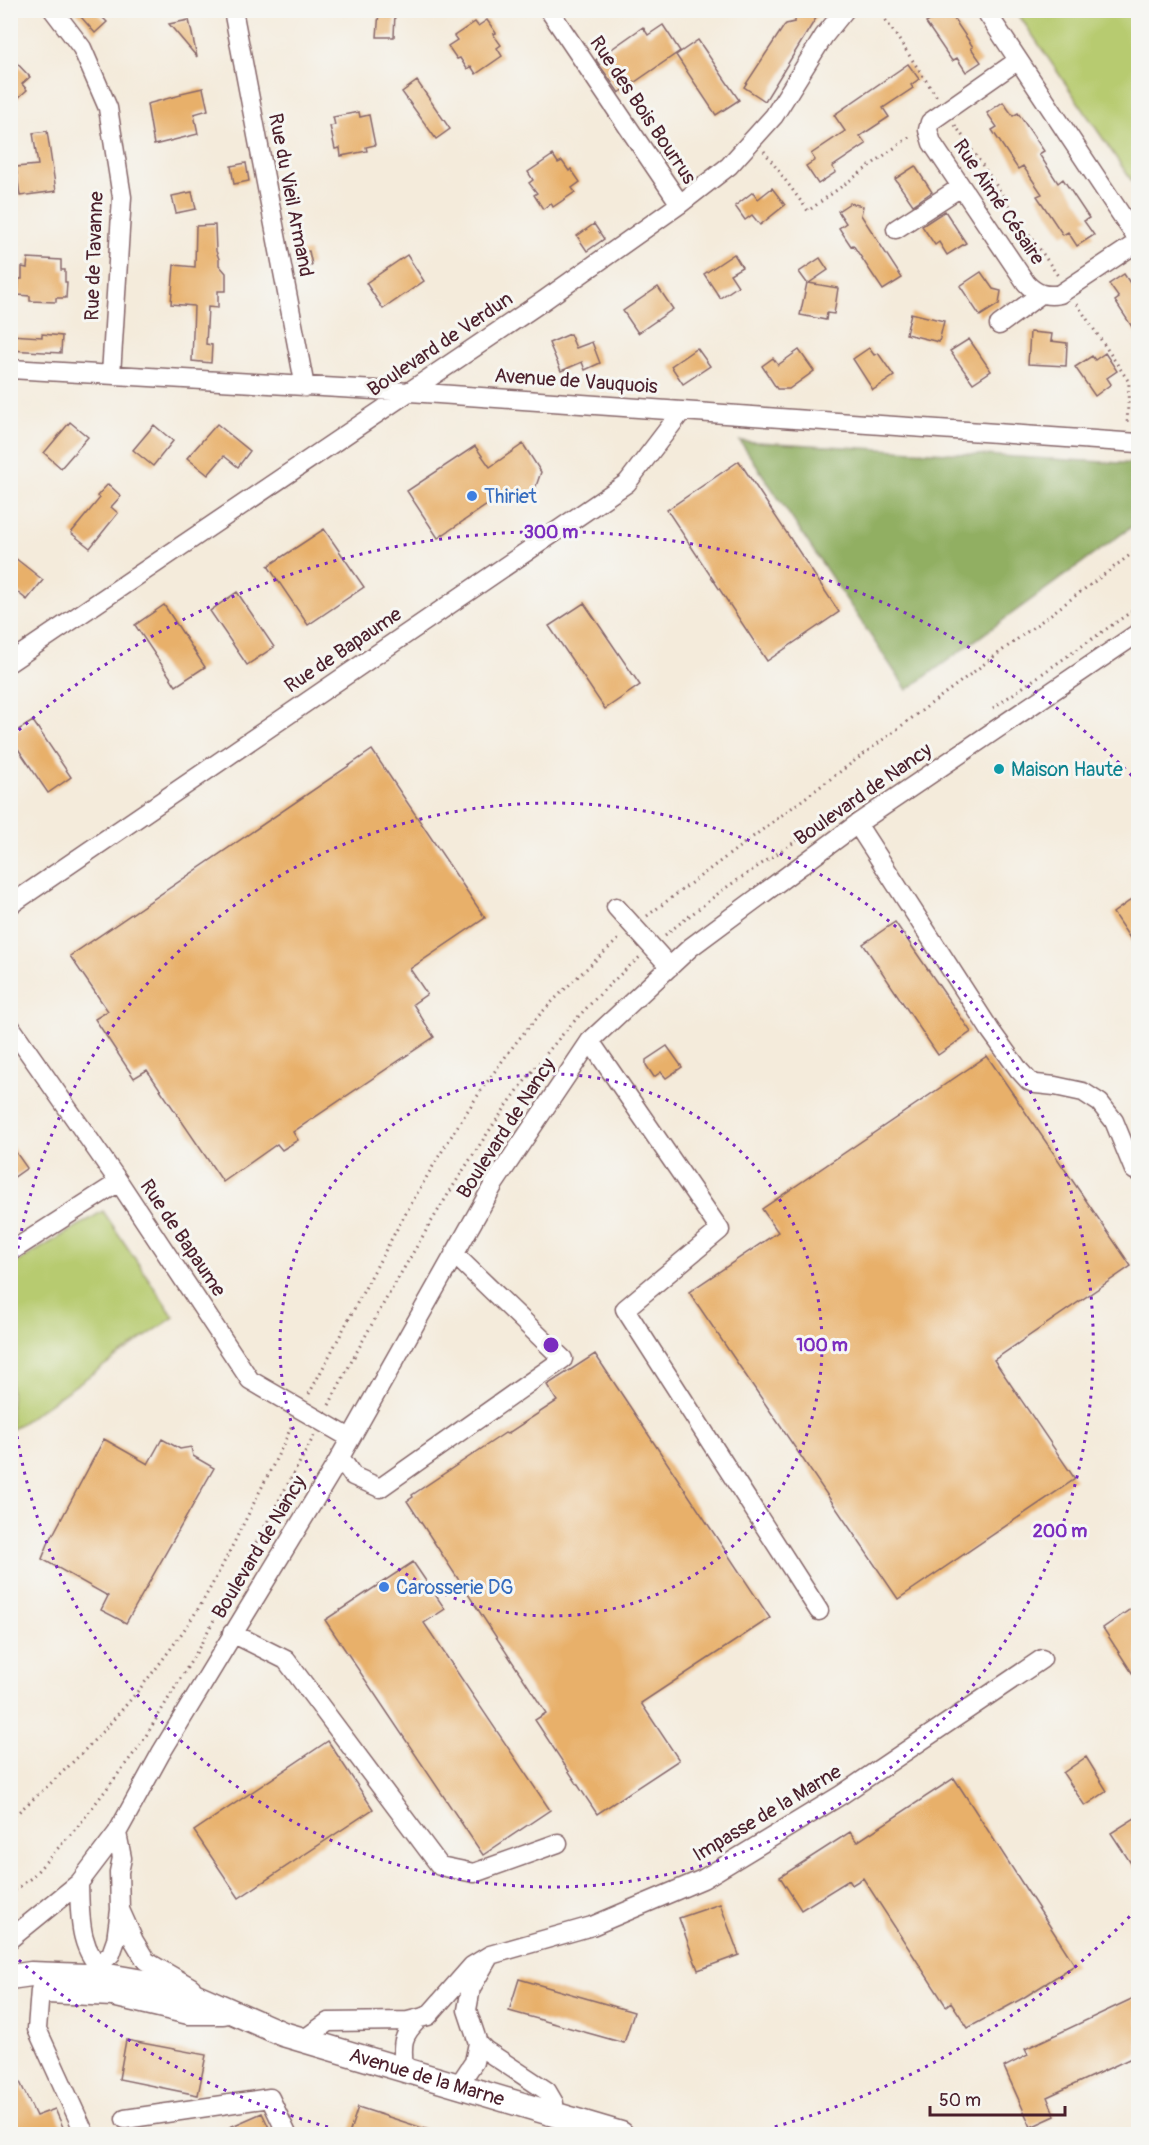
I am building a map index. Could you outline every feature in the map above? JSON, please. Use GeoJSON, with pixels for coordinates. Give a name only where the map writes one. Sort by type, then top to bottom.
{"type":"FeatureCollection","features":[{"type":"Feature","properties":{"kind":"main road","name":"Avenue de la Marne"},"geometry":{"type":"LineString","coordinates":[[10,1977],[31,1974],[100,1973],[178,1988],[283,2034],[621,2134]]}},
{"type":"Feature","properties":{"kind":"main road","name":"Avenue de la Marne"},"geometry":{"type":"LineString","coordinates":[[10,1986],[113,1994],[189,2012],[235,2012]]}},
{"type":"Feature","properties":{"kind":"street","name":"Rue de Tavanne"},"geometry":{"type":"LineString","coordinates":[[53,10],[82,48],[108,108],[117,164],[122,197],[111,375]]}},
{"type":"Feature","properties":{"kind":"street","name":"Rue du Vieil Armand"},"geometry":{"type":"LineString","coordinates":[[233,10],[305,387]]}},
{"type":"Feature","properties":{"kind":"street","name":"Rue des Bois Bourrus"},"geometry":{"type":"LineString","coordinates":[[549,10],[680,204]]}},
{"type":"Feature","properties":{"kind":"street","name":"Boulevard de Verdun"},"geometry":{"type":"LineString","coordinates":[[10,662],[410,392],[680,204],[729,166],[774,116],[824,36],[845,10]]}},
{"type":"Feature","properties":{"kind":"street"},"geometry":{"type":"LineString","coordinates":[[985,10],[1138,241]]}},
{"type":"Feature","properties":{"kind":"street"},"geometry":{"type":"LineString","coordinates":[[930,122],[1017,61]]}},
{"type":"Feature","properties":{"kind":"street","name":"Rue Aimé Césaire"},"geometry":{"type":"LineString","coordinates":[[930,122],[928,130],[932,143],[1032,290],[1051,296],[1060,294],[1138,241]]}},
{"type":"Feature","properties":{"kind":"street"},"geometry":{"type":"LineString","coordinates":[[896,229],[961,187]]}},
{"type":"Feature","properties":{"kind":"street"},"geometry":{"type":"LineString","coordinates":[[999,325],[1041,294]]}},
{"type":"Feature","properties":{"kind":"street","name":"Avenue de Vauquois"},"geometry":{"type":"LineString","coordinates":[[10,369],[410,392],[1132,443]]}},
{"type":"Feature","properties":{"kind":"street","name":"Rue de Bapaume"},"geometry":{"type":"LineString","coordinates":[[10,905],[627,483],[682,411]]}},
{"type":"Feature","properties":{"kind":"street","name":"Boulevard de Nancy"},"geometry":{"type":"LineString","coordinates":[[10,1939],[79,1883],[117,1833],[161,1753],[340,1457],[494,1184],[590,1041],[691,947],[857,824],[1138,633]]}},
{"type":"Feature","properties":{"kind":"street"},"geometry":{"type":"LineString","coordinates":[[857,824],[990,1030],[1019,1070],[1029,1081],[1036,1084],[1083,1092],[1100,1103],[1114,1121],[1134,1170]]}},
{"type":"Feature","properties":{"kind":"street"},"geometry":{"type":"LineString","coordinates":[[616,907],[670,967]]}},
{"type":"Feature","properties":{"kind":"street","name":"Rue de Bapaume"},"geometry":{"type":"LineString","coordinates":[[10,1026],[119,1182],[250,1380],[350,1438]]}},
{"type":"Feature","properties":{"kind":"street"},"geometry":{"type":"LineString","coordinates":[[590,1041],[720,1230],[625,1309],[819,1611]]}},
{"type":"Feature","properties":{"kind":"street"},"geometry":{"type":"LineString","coordinates":[[10,1252],[119,1182]]}},
{"type":"Feature","properties":{"kind":"street"},"geometry":{"type":"LineString","coordinates":[[340,1457],[353,1476],[380,1488],[562,1359],[454,1254]]}},
{"type":"Feature","properties":{"kind":"street"},"geometry":{"type":"LineString","coordinates":[[232,1634],[286,1660],[440,1866],[474,1873],[558,1844]]}},
{"type":"Feature","properties":{"kind":"street","name":"Impasse de la Marne"},"geometry":{"type":"LineString","coordinates":[[404,2070],[402,2047],[407,2030],[419,2019],[428,2016],[472,1966],[490,1955],[592,1926],[703,1878],[841,1795],[1042,1659]]}},
{"type":"Feature","properties":{"kind":"street"},"geometry":{"type":"LineString","coordinates":[[67,1992],[100,1973],[116,1940],[120,1910],[119,1872],[122,1858],[117,1833]]}},
{"type":"Feature","properties":{"kind":"street"},"geometry":{"type":"LineString","coordinates":[[79,1883],[83,1937],[100,1973],[147,2001]]}},
{"type":"Feature","properties":{"kind":"street"},"geometry":{"type":"LineString","coordinates":[[120,1910],[146,1961],[235,2012]]}},
{"type":"Feature","properties":{"kind":"street"},"geometry":{"type":"LineString","coordinates":[[490,1955],[471,1988],[467,2010],[478,2043],[485,2050],[548,2091],[554,2103],[552,2114]]}},
{"type":"Feature","properties":{"kind":"street"},"geometry":{"type":"LineString","coordinates":[[40,1990],[37,2029],[86,2134]]}},
{"type":"Feature","properties":{"kind":"street"},"geometry":{"type":"LineString","coordinates":[[303,2040],[328,2022],[419,2019]]}},
{"type":"Feature","properties":{"kind":"street"},"geometry":{"type":"LineString","coordinates":[[458,2086],[474,2062],[478,2043]]}},
{"type":"Feature","properties":{"kind":"street"},"geometry":{"type":"LineString","coordinates":[[124,2119],[270,2098],[287,2134]]}},
{"type":"Feature","properties":{"kind":"path"},"geometry":{"type":"LineString","coordinates":[[879,10],[1129,382],[1132,443]]}},
{"type":"Feature","properties":{"kind":"path"},"geometry":{"type":"LineString","coordinates":[[754,137],[808,211],[930,122]]}},
{"type":"Feature","properties":{"kind":"path"},"geometry":{"type":"LineString","coordinates":[[988,711],[1138,607]]}},
{"type":"Feature","properties":{"kind":"path"},"geometry":{"type":"LineString","coordinates":[[10,1894],[31,1878],[79,1825],[141,1744],[196,1653],[389,1293],[489,1128],[549,1050],[584,1012],[678,924],[724,889],[844,810]]}},
{"type":"Feature","properties":{"kind":"path"},"geometry":{"type":"LineString","coordinates":[[10,1819],[56,1778],[102,1732],[168,1652],[198,1608],[224,1563],[287,1438]]}},
{"type":"Feature","properties":{"kind":"green space"},"geometry":{"type":"Polygon","coordinates":[[[1016,11],[1138,11],[1138,190],[1016,11]]]}},
{"type":"Feature","properties":{"kind":"green space"},"geometry":{"type":"Polygon","coordinates":[[[740,441],[1138,464],[1138,522],[907,690],[740,441]]]}},
{"type":"Feature","properties":{"kind":"green space"},"geometry":{"type":"Polygon","coordinates":[[[103,1211],[174,1317],[11,1430],[11,1266],[103,1211]]]}},
{"type":"Feature","properties":{"kind":"building"},"geometry":{"type":"Polygon","coordinates":[[[75,10],[96,11],[107,22],[95,33],[75,10]]]}},
{"type":"Feature","properties":{"kind":"building"},"geometry":{"type":"Polygon","coordinates":[[[796,10],[821,10],[765,101],[744,87],[784,26],[795,22],[796,10]]]}},
{"type":"Feature","properties":{"kind":"building"},"geometry":{"type":"Polygon","coordinates":[[[924,10],[948,10],[981,62],[966,72],[957,58],[952,61],[926,23],[931,20],[924,10]]]}},
{"type":"Feature","properties":{"kind":"building"},"geometry":{"type":"Polygon","coordinates":[[[379,11],[395,12],[394,37],[377,37],[379,11]]]}},
{"type":"Feature","properties":{"kind":"building"},"geometry":{"type":"Polygon","coordinates":[[[189,20],[197,57],[169,24],[189,20]]]}},
{"type":"Feature","properties":{"kind":"building"},"geometry":{"type":"Polygon","coordinates":[[[487,20],[501,45],[497,48],[502,56],[476,74],[471,66],[467,69],[460,58],[457,59],[448,46],[457,40],[454,36],[475,22],[478,26],[487,20]]]}},
{"type":"Feature","properties":{"kind":"building"},"geometry":{"type":"Polygon","coordinates":[[[663,25],[680,51],[619,93],[596,60],[643,27],[648,35],[663,25]]]}},
{"type":"Feature","properties":{"kind":"building"},"geometry":{"type":"Polygon","coordinates":[[[698,40],[739,100],[716,115],[676,55],[698,40]]]}},
{"type":"Feature","properties":{"kind":"building"},"geometry":{"type":"Polygon","coordinates":[[[10,56],[30,77],[22,84],[27,90],[10,105],[10,56]]]}},
{"type":"Feature","properties":{"kind":"building"},"geometry":{"type":"Polygon","coordinates":[[[908,64],[919,79],[911,85],[913,88],[883,108],[889,117],[860,136],[866,144],[832,167],[836,172],[818,184],[806,166],[815,160],[811,154],[845,131],[834,115],[908,64]]]}},
{"type":"Feature","properties":{"kind":"building"},"geometry":{"type":"Polygon","coordinates":[[[417,81],[450,129],[436,139],[402,92],[417,81]]]}},
{"type":"Feature","properties":{"kind":"building"},"geometry":{"type":"Polygon","coordinates":[[[203,88],[208,110],[194,114],[198,134],[154,145],[147,104],[203,88]]]}},
{"type":"Feature","properties":{"kind":"building"},"geometry":{"type":"Polygon","coordinates":[[[1003,102],[1013,116],[1018,113],[1044,151],[1039,154],[1058,183],[1063,179],[1089,218],[1084,221],[1094,235],[1077,246],[1068,232],[1063,235],[1037,196],[1042,194],[1023,166],[1018,169],[992,130],[997,127],[987,113],[1003,102]]]}},
{"type":"Feature","properties":{"kind":"building"},"geometry":{"type":"Polygon","coordinates":[[[359,112],[360,117],[369,115],[375,145],[366,147],[367,151],[341,156],[340,148],[335,149],[330,126],[335,125],[333,117],[359,112]]]}},
{"type":"Feature","properties":{"kind":"building"},"geometry":{"type":"Polygon","coordinates":[[[47,131],[56,191],[20,196],[16,167],[38,165],[33,133],[47,131]]]}},
{"type":"Feature","properties":{"kind":"building"},"geometry":{"type":"Polygon","coordinates":[[[553,155],[558,163],[562,161],[569,171],[571,169],[580,182],[572,188],[575,192],[553,207],[551,203],[543,209],[534,195],[537,193],[529,183],[533,180],[528,172],[553,155]]]}},
{"type":"Feature","properties":{"kind":"building"},"geometry":{"type":"Polygon","coordinates":[[[246,163],[249,181],[234,184],[231,166],[246,163]]]}},
{"type":"Feature","properties":{"kind":"building"},"geometry":{"type":"Polygon","coordinates":[[[915,166],[932,192],[913,205],[895,179],[915,166]]]}},
{"type":"Feature","properties":{"kind":"building"},"geometry":{"type":"Polygon","coordinates":[[[772,188],[785,205],[760,225],[752,215],[745,220],[735,206],[753,192],[758,199],[772,188]]]}},
{"type":"Feature","properties":{"kind":"building"},"geometry":{"type":"Polygon","coordinates":[[[192,192],[196,209],[176,213],[172,196],[192,192]]]}},
{"type":"Feature","properties":{"kind":"building"},"geometry":{"type":"Polygon","coordinates":[[[850,203],[863,206],[861,215],[902,278],[883,290],[839,228],[846,223],[838,211],[850,203]]]}},
{"type":"Feature","properties":{"kind":"building"},"geometry":{"type":"Polygon","coordinates":[[[945,211],[966,243],[947,255],[939,242],[935,245],[922,226],[945,211]]]}},
{"type":"Feature","properties":{"kind":"building"},"geometry":{"type":"Polygon","coordinates":[[[594,224],[604,239],[587,251],[577,236],[594,224]]]}},
{"type":"Feature","properties":{"kind":"building"},"geometry":{"type":"Polygon","coordinates":[[[215,225],[216,251],[219,265],[226,273],[226,291],[218,291],[218,308],[208,307],[206,344],[212,345],[211,363],[192,361],[194,306],[171,304],[174,265],[195,267],[196,226],[215,225]]]}},
{"type":"Feature","properties":{"kind":"building"},"geometry":{"type":"Polygon","coordinates":[[[309,251],[312,265],[298,268],[296,253],[309,251]]]}},
{"type":"Feature","properties":{"kind":"building"},"geometry":{"type":"Polygon","coordinates":[[[734,254],[742,267],[730,274],[738,286],[720,298],[704,274],[734,254]]]}},
{"type":"Feature","properties":{"kind":"building"},"geometry":{"type":"Polygon","coordinates":[[[407,255],[424,281],[383,309],[366,283],[407,255]]]}},
{"type":"Feature","properties":{"kind":"building"},"geometry":{"type":"Polygon","coordinates":[[[28,258],[61,260],[61,270],[65,270],[65,282],[67,282],[66,298],[56,298],[56,302],[30,301],[30,296],[18,295],[22,267],[27,268],[28,258]]]}},
{"type":"Feature","properties":{"kind":"building"},"geometry":{"type":"Polygon","coordinates":[[[820,258],[828,270],[809,283],[838,288],[834,314],[827,313],[826,320],[800,315],[807,283],[799,272],[820,258]]]}},
{"type":"Feature","properties":{"kind":"building"},"geometry":{"type":"Polygon","coordinates":[[[981,272],[993,289],[1001,291],[999,304],[980,316],[960,286],[981,272]]]}},
{"type":"Feature","properties":{"kind":"building"},"geometry":{"type":"Polygon","coordinates":[[[1124,274],[1138,295],[1138,336],[1115,301],[1119,298],[1109,284],[1124,274]]]}},
{"type":"Feature","properties":{"kind":"building"},"geometry":{"type":"Polygon","coordinates":[[[658,287],[673,309],[638,333],[623,311],[658,287]]]}},
{"type":"Feature","properties":{"kind":"building"},"geometry":{"type":"Polygon","coordinates":[[[911,313],[944,321],[939,342],[906,334],[911,313]]]}},
{"type":"Feature","properties":{"kind":"building"},"geometry":{"type":"Polygon","coordinates":[[[1030,332],[1052,334],[1051,341],[1067,343],[1066,366],[1028,364],[1030,332]]]}},
{"type":"Feature","properties":{"kind":"building"},"geometry":{"type":"Polygon","coordinates":[[[42,334],[62,336],[61,353],[10,350],[10,335],[42,337],[42,334]]]}},
{"type":"Feature","properties":{"kind":"building"},"geometry":{"type":"Polygon","coordinates":[[[570,334],[576,348],[592,342],[600,363],[585,370],[582,362],[561,371],[549,343],[570,334]]]}},
{"type":"Feature","properties":{"kind":"building"},"geometry":{"type":"Polygon","coordinates":[[[969,339],[991,371],[973,383],[950,351],[969,339]]]}},
{"type":"Feature","properties":{"kind":"building"},"geometry":{"type":"Polygon","coordinates":[[[697,348],[710,366],[683,384],[671,366],[697,348]]]}},
{"type":"Feature","properties":{"kind":"building"},"geometry":{"type":"Polygon","coordinates":[[[869,348],[874,355],[878,353],[894,376],[873,390],[853,359],[869,348]]]}},
{"type":"Feature","properties":{"kind":"building"},"geometry":{"type":"Polygon","coordinates":[[[799,350],[814,371],[789,389],[777,389],[762,366],[773,358],[778,365],[799,350]]]}},
{"type":"Feature","properties":{"kind":"building"},"geometry":{"type":"Polygon","coordinates":[[[1105,353],[1117,371],[1107,378],[1111,384],[1095,396],[1075,367],[1092,356],[1095,360],[1105,353]]]}},
{"type":"Feature","properties":{"kind":"building"},"geometry":{"type":"Polygon","coordinates":[[[70,422],[88,437],[61,468],[44,453],[70,422]]]}},
{"type":"Feature","properties":{"kind":"building"},"geometry":{"type":"Polygon","coordinates":[[[217,424],[250,451],[238,467],[224,456],[208,475],[187,458],[217,424]]]}},
{"type":"Feature","properties":{"kind":"building"},"geometry":{"type":"Polygon","coordinates":[[[154,425],[173,441],[153,466],[133,450],[154,425]]]}},
{"type":"Feature","properties":{"kind":"building"},"geometry":{"type":"Polygon","coordinates":[[[523,444],[541,472],[535,489],[513,503],[505,493],[438,538],[407,491],[475,446],[490,467],[523,444]]]}},
{"type":"Feature","properties":{"kind":"building"},"geometry":{"type":"Polygon","coordinates":[[[739,461],[839,612],[767,661],[667,510],[739,461]]]}},
{"type":"Feature","properties":{"kind":"building"},"geometry":{"type":"Polygon","coordinates":[[[108,484],[121,496],[111,507],[118,513],[90,548],[71,533],[100,498],[97,496],[108,484]]]}},
{"type":"Feature","properties":{"kind":"building"},"geometry":{"type":"Polygon","coordinates":[[[324,529],[364,587],[308,625],[268,566],[324,529]]]}},
{"type":"Feature","properties":{"kind":"building"},"geometry":{"type":"Polygon","coordinates":[[[10,554],[43,580],[27,600],[10,586],[10,554]]]}},
{"type":"Feature","properties":{"kind":"building"},"geometry":{"type":"Polygon","coordinates":[[[237,592],[274,647],[247,665],[210,611],[237,592]]]}},
{"type":"Feature","properties":{"kind":"building"},"geometry":{"type":"Polygon","coordinates":[[[584,603],[640,685],[605,709],[549,626],[584,603]]]}},
{"type":"Feature","properties":{"kind":"building"},"geometry":{"type":"Polygon","coordinates":[[[164,605],[205,667],[176,686],[135,625],[164,605]]]}},
{"type":"Feature","properties":{"kind":"building"},"geometry":{"type":"Polygon","coordinates":[[[33,721],[71,777],[48,793],[10,737],[33,721]]]}},
{"type":"Feature","properties":{"kind":"building"},"geometry":{"type":"Polygon","coordinates":[[[372,750],[485,918],[410,969],[427,994],[413,1004],[434,1037],[293,1132],[298,1140],[282,1150],[277,1144],[223,1182],[147,1070],[134,1078],[95,1019],[108,1011],[70,956],[372,750]]]}},
{"type":"Feature","properties":{"kind":"building"},"geometry":{"type":"Polygon","coordinates":[[[1138,895],[1138,950],[1113,913],[1138,895]]]}},
{"type":"Feature","properties":{"kind":"building"},"geometry":{"type":"Polygon","coordinates":[[[895,922],[971,1032],[938,1055],[863,944],[895,922]]]}},
{"type":"Feature","properties":{"kind":"building"},"geometry":{"type":"Polygon","coordinates":[[[667,1046],[682,1067],[666,1078],[661,1072],[654,1077],[646,1065],[646,1060],[667,1046]]]}},
{"type":"Feature","properties":{"kind":"building"},"geometry":{"type":"Polygon","coordinates":[[[987,1056],[1131,1266],[994,1360],[1075,1479],[898,1599],[689,1292],[778,1232],[762,1209],[987,1056]]]}},
{"type":"Feature","properties":{"kind":"building"},"geometry":{"type":"Polygon","coordinates":[[[10,1144],[27,1168],[10,1180],[10,1144]]]}},
{"type":"Feature","properties":{"kind":"building"},"geometry":{"type":"Polygon","coordinates":[[[595,1354],[770,1618],[641,1703],[679,1760],[597,1814],[535,1720],[546,1713],[407,1501],[413,1497],[412,1495],[505,1433],[507,1434],[557,1401],[547,1385],[595,1354]]]}},
{"type":"Feature","properties":{"kind":"building"},"geometry":{"type":"Polygon","coordinates":[[[104,1439],[148,1464],[162,1439],[180,1449],[191,1447],[193,1456],[214,1468],[126,1623],[101,1610],[108,1596],[42,1559],[104,1439]]]}},
{"type":"Feature","properties":{"kind":"building"},"geometry":{"type":"Polygon","coordinates":[[[413,1562],[445,1609],[424,1623],[550,1810],[483,1855],[325,1620],[413,1562]]]}},
{"type":"Feature","properties":{"kind":"building"},"geometry":{"type":"Polygon","coordinates":[[[1138,1604],[1138,1682],[1103,1628],[1138,1604]]]}},
{"type":"Feature","properties":{"kind":"building"},"geometry":{"type":"Polygon","coordinates":[[[328,1741],[373,1809],[239,1898],[194,1831],[328,1741]]]}},
{"type":"Feature","properties":{"kind":"building"},"geometry":{"type":"Polygon","coordinates":[[[1086,1757],[1107,1791],[1085,1806],[1063,1773],[1086,1757]]]}},
{"type":"Feature","properties":{"kind":"building"},"geometry":{"type":"Polygon","coordinates":[[[954,1778],[1075,1965],[1023,1998],[968,2028],[951,2002],[946,2006],[863,1878],[852,1885],[849,1880],[801,1910],[780,1877],[850,1832],[857,1842],[954,1778]]]}},
{"type":"Feature","properties":{"kind":"building"},"geometry":{"type":"Polygon","coordinates":[[[1138,1816],[1138,1874],[1111,1833],[1138,1816]]]}},
{"type":"Feature","properties":{"kind":"building"},"geometry":{"type":"Polygon","coordinates":[[[720,1904],[739,1955],[698,1970],[679,1918],[720,1904]]]}},
{"type":"Feature","properties":{"kind":"building"},"geometry":{"type":"Polygon","coordinates":[[[519,1979],[634,2012],[624,2043],[509,2011],[519,1979]]]}},
{"type":"Feature","properties":{"kind":"building"},"geometry":{"type":"Polygon","coordinates":[[[1138,1996],[1138,2055],[1047,2097],[1055,2116],[1031,2127],[1004,2067],[1028,2055],[1025,2049],[1138,1996]]]}},
{"type":"Feature","properties":{"kind":"building"},"geometry":{"type":"Polygon","coordinates":[[[126,2040],[206,2055],[198,2095],[119,2079],[126,2040]]]}},
{"type":"Feature","properties":{"kind":"building"},"geometry":{"type":"Polygon","coordinates":[[[10,2061],[36,2116],[55,2109],[66,2134],[10,2134],[10,2061]]]}},
{"type":"Feature","properties":{"kind":"building"},"geometry":{"type":"Polygon","coordinates":[[[358,2107],[435,2132],[434,2134],[349,2134],[358,2107]]]}},
{"type":"Feature","properties":{"kind":"building"},"geometry":{"type":"Polygon","coordinates":[[[262,2113],[272,2134],[214,2134],[262,2113]]]}},
{"type":"Feature","properties":{"kind":"place","name":"Thiriet"},"geometry":{"type":"Point","coordinates":[472,496]}},
{"type":"Feature","properties":{"kind":"place","name":"Maison Haute"},"geometry":{"type":"Point","coordinates":[999,769]}},
{"type":"Feature","properties":{"kind":"place","name":"Carosserie DG"},"geometry":{"type":"Point","coordinates":[384,1587]}}]}
